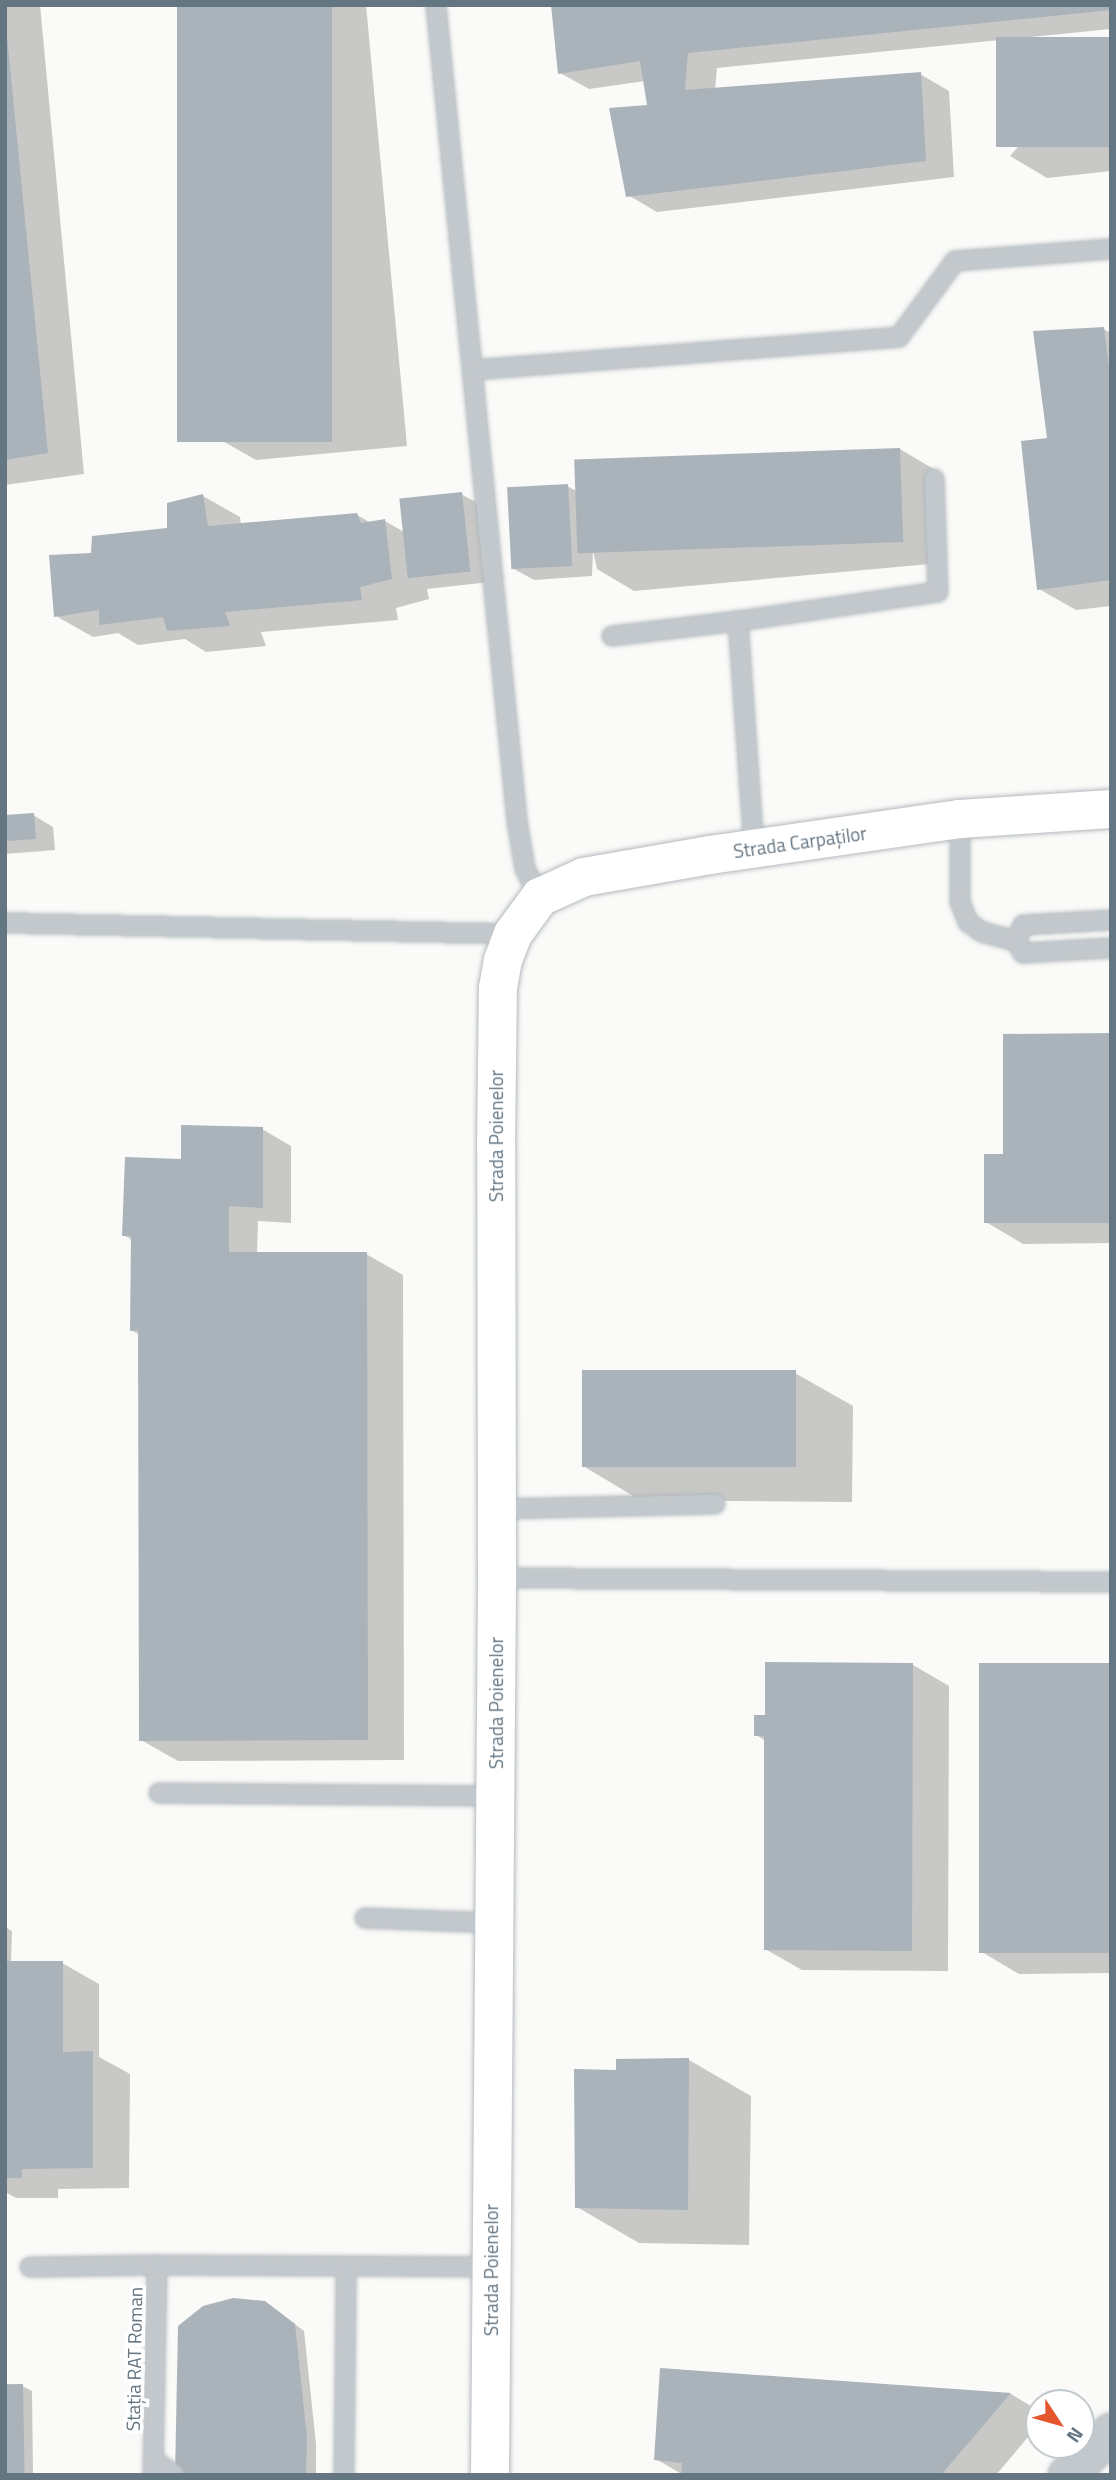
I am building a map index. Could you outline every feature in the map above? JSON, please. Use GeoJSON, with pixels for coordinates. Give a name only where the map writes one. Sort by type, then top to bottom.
{"type":"FeatureCollection","features":[{"type":"Feature","properties":{"kind":"main road","name":"Strada Carpaților"},"geometry":{"type":"LineString","coordinates":[[513,934],[540,897],[584,877],[960,818],[1111,809]]}},
{"type":"Feature","properties":{"kind":"main road","name":"Strada Poienelor"},"geometry":{"type":"LineString","coordinates":[[490,2475],[497,1578],[498,988],[503,960],[513,934]]}},
{"type":"Feature","properties":{"kind":"street"},"geometry":{"type":"LineString","coordinates":[[1067,2475],[1111,2432]]}},
{"type":"Feature","properties":{"kind":"lane"},"geometry":{"type":"LineString","coordinates":[[436,5],[517,821],[525,869],[540,897]]}},
{"type":"Feature","properties":{"kind":"lane"},"geometry":{"type":"LineString","coordinates":[[472,370],[899,337],[955,261],[1111,249]]}},
{"type":"Feature","properties":{"kind":"lane"},"geometry":{"type":"LineString","coordinates":[[612,636],[937,593],[933,479]]}},
{"type":"Feature","properties":{"kind":"lane"},"geometry":{"type":"LineString","coordinates":[[738,621],[754,849]]}},
{"type":"Feature","properties":{"kind":"lane"},"geometry":{"type":"LineString","coordinates":[[960,818],[960,902],[968,922],[982,932],[1016,941],[1023,953],[1111,948]]}},
{"type":"Feature","properties":{"kind":"lane"},"geometry":{"type":"LineString","coordinates":[[1016,941],[1023,925],[1111,920]]}},
{"type":"Feature","properties":{"kind":"lane"},"geometry":{"type":"LineString","coordinates":[[5,923],[513,934]]}},
{"type":"Feature","properties":{"kind":"lane"},"geometry":{"type":"LineString","coordinates":[[497,1509],[715,1504]]}},
{"type":"Feature","properties":{"kind":"lane"},"geometry":{"type":"LineString","coordinates":[[497,1578],[1111,1582]]}},
{"type":"Feature","properties":{"kind":"lane"},"geometry":{"type":"LineString","coordinates":[[159,1793],[495,1796]]}},
{"type":"Feature","properties":{"kind":"lane"},"geometry":{"type":"LineString","coordinates":[[365,1918],[494,1923]]}},
{"type":"Feature","properties":{"kind":"lane"},"geometry":{"type":"LineString","coordinates":[[30,2267],[157,2265]]}},
{"type":"Feature","properties":{"kind":"lane","name":"Stația RAT Roman"},"geometry":{"type":"LineString","coordinates":[[153,2468],[157,2265],[491,2267]]}},
{"type":"Feature","properties":{"kind":"lane"},"geometry":{"type":"LineString","coordinates":[[344,2475],[346,2267]]}},
{"type":"Feature","properties":{"kind":"lane"},"geometry":{"type":"LineString","coordinates":[[153,2468],[174,2474]]}},
{"type":"Feature","properties":{"kind":"building"},"geometry":{"type":"Polygon","coordinates":[[[177,5],[332,5],[332,442],[177,442],[177,5]]]}},
{"type":"Feature","properties":{"kind":"building"},"geometry":{"type":"Polygon","coordinates":[[[551,5],[1111,5],[1111,10],[688,53],[685,90],[921,72],[926,161],[626,197],[609,108],[647,105],[640,61],[558,74],[551,5]]]}},
{"type":"Feature","properties":{"kind":"building"},"geometry":{"type":"Polygon","coordinates":[[[5,16],[48,453],[5,460],[5,16]]]}},
{"type":"Feature","properties":{"kind":"building"},"geometry":{"type":"Polygon","coordinates":[[[996,37],[1111,37],[1111,147],[996,147],[996,37]]]}},
{"type":"Feature","properties":{"kind":"building"},"geometry":{"type":"Polygon","coordinates":[[[1104,327],[1111,386],[1111,580],[1037,590],[1021,441],[1047,438],[1033,331],[1104,327]]]}},
{"type":"Feature","properties":{"kind":"building"},"geometry":{"type":"Polygon","coordinates":[[[900,448],[903,542],[577,553],[574,459],[900,448]]]}},
{"type":"Feature","properties":{"kind":"building"},"geometry":{"type":"Polygon","coordinates":[[[568,484],[572,566],[511,569],[507,487],[568,484]]]}},
{"type":"Feature","properties":{"kind":"building"},"geometry":{"type":"Polygon","coordinates":[[[462,492],[470,572],[408,578],[399,499],[462,492]]]}},
{"type":"Feature","properties":{"kind":"building"},"geometry":{"type":"Polygon","coordinates":[[[203,494],[208,526],[357,513],[361,523],[385,519],[392,579],[360,587],[362,600],[225,612],[230,626],[167,631],[163,617],[99,625],[99,610],[54,617],[49,555],[91,553],[92,536],[167,528],[167,503],[203,494]]]}},
{"type":"Feature","properties":{"kind":"building"},"geometry":{"type":"Polygon","coordinates":[[[34,813],[36,839],[7,841],[5,815],[34,813]]]}},
{"type":"Feature","properties":{"kind":"building"},"geometry":{"type":"Polygon","coordinates":[[[1111,1033],[1111,1223],[984,1223],[984,1154],[1003,1154],[1003,1034],[1111,1033]]]}},
{"type":"Feature","properties":{"kind":"building"},"geometry":{"type":"Polygon","coordinates":[[[181,1125],[263,1127],[263,1208],[229,1206],[229,1252],[367,1252],[368,1740],[139,1741],[138,1330],[130,1331],[131,1236],[122,1236],[125,1157],[181,1159],[181,1125]]]}},
{"type":"Feature","properties":{"kind":"building"},"geometry":{"type":"Polygon","coordinates":[[[582,1370],[796,1370],[796,1467],[582,1467],[582,1370]]]}},
{"type":"Feature","properties":{"kind":"building"},"geometry":{"type":"Polygon","coordinates":[[[765,1662],[913,1663],[912,1951],[764,1950],[764,1736],[754,1736],[754,1715],[765,1715],[765,1662]]]}},
{"type":"Feature","properties":{"kind":"building"},"geometry":{"type":"Polygon","coordinates":[[[979,1663],[1111,1663],[1111,1953],[979,1953],[979,1663]]]}},
{"type":"Feature","properties":{"kind":"building"},"geometry":{"type":"Polygon","coordinates":[[[5,1961],[63,1961],[63,2052],[93,2051],[93,2168],[22,2169],[22,2178],[5,2178],[5,1961]]]}},
{"type":"Feature","properties":{"kind":"building"},"geometry":{"type":"Polygon","coordinates":[[[689,2058],[688,2210],[575,2208],[574,2069],[616,2070],[616,2059],[689,2058]]]}},
{"type":"Feature","properties":{"kind":"building"},"geometry":{"type":"Polygon","coordinates":[[[233,2298],[265,2301],[295,2324],[307,2438],[306,2475],[175,2475],[178,2326],[203,2306],[233,2298]]]}},
{"type":"Feature","properties":{"kind":"building"},"geometry":{"type":"Polygon","coordinates":[[[660,2368],[1011,2393],[941,2475],[681,2475],[682,2463],[654,2460],[660,2368]]]}},
{"type":"Feature","properties":{"kind":"building"},"geometry":{"type":"Polygon","coordinates":[[[5,2384],[23,2384],[25,2475],[7,2475],[5,2384]]]}}]}
